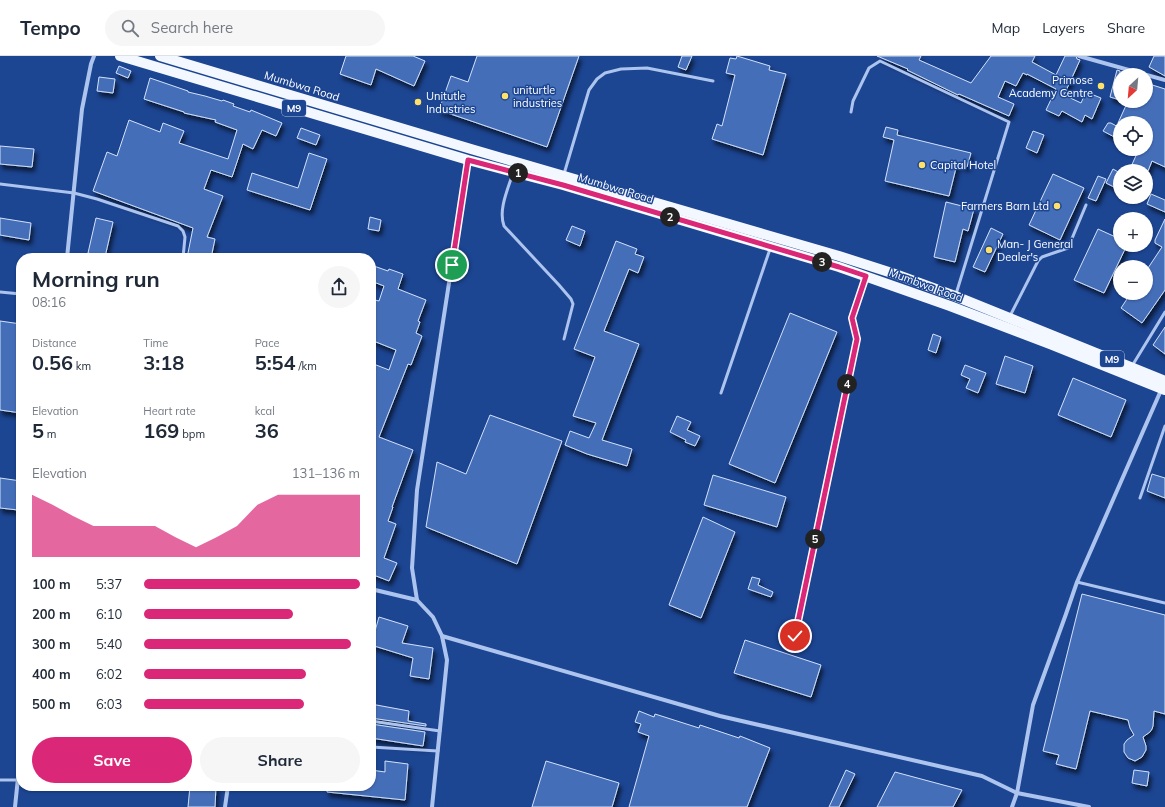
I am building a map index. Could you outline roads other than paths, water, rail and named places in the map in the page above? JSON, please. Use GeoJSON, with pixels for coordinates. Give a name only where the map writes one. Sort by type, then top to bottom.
{"type":"FeatureCollection","features":[{"type":"Feature","properties":{"kind":"main road","name":"Mumbwa Road"},"geometry":{"type":"LineString","coordinates":[[120,56],[468,160],[563,185],[866,276],[1164,385]]}},
{"type":"Feature","properties":{"kind":"main road","name":"Mumbwa Road"},"geometry":{"type":"LineString","coordinates":[[160,56],[471,149],[840,256],[895,274],[956,296],[1132,367],[1164,385]]}},
{"type":"Feature","properties":{"kind":"street"},"geometry":{"type":"LineString","coordinates":[[68,253],[82,109],[94,56]]}},
{"type":"Feature","properties":{"kind":"street"},"geometry":{"type":"LineString","coordinates":[[1079,56],[1165,80]]}},
{"type":"Feature","properties":{"kind":"street"},"geometry":{"type":"LineString","coordinates":[[417,600],[412,568],[417,490],[468,160],[471,149]]}},
{"type":"Feature","properties":{"kind":"street"},"geometry":{"type":"LineString","coordinates":[[1012,807],[1017,793],[1033,705],[1076,582],[1164,385]]}},
{"type":"Feature","properties":{"kind":"street"},"geometry":{"type":"LineString","coordinates":[[376,590],[417,600],[433,617],[442,636],[447,660],[432,807]]}},
{"type":"Feature","properties":{"kind":"street"},"geometry":{"type":"LineString","coordinates":[[442,636],[720,716],[982,776],[1017,793],[1089,807]]}},
{"type":"Feature","properties":{"kind":"street"},"geometry":{"type":"LineString","coordinates":[[15,807],[17,791]]}},
{"type":"Feature","properties":{"kind":"street"},"geometry":{"type":"LineString","coordinates":[[225,807],[227,791]]}},
{"type":"Feature","properties":{"kind":"lane"},"geometry":{"type":"LineString","coordinates":[[852,112],[853,101],[869,68],[880,61],[1009,122],[956,296]]}},
{"type":"Feature","properties":{"kind":"lane"},"geometry":{"type":"LineString","coordinates":[[563,175],[589,90],[597,79],[604,74],[622,69],[647,68],[713,81]]}},
{"type":"Feature","properties":{"kind":"lane"},"geometry":{"type":"LineString","coordinates":[[513,172],[501,219],[504,226],[560,285],[571,299],[573,304],[564,339]]}},
{"type":"Feature","properties":{"kind":"lane"},"geometry":{"type":"LineString","coordinates":[[0,184],[74,193],[178,226],[183,231],[185,237],[183,253]]}},
{"type":"Feature","properties":{"kind":"lane"},"geometry":{"type":"LineString","coordinates":[[1009,317],[1038,261],[1042,257],[1068,248],[1086,205]]}},
{"type":"Feature","properties":{"kind":"lane"},"geometry":{"type":"LineString","coordinates":[[720,393],[771,247]]}},
{"type":"Feature","properties":{"kind":"lane"},"geometry":{"type":"LineString","coordinates":[[795,636],[857,339],[852,318],[866,276]]}},
{"type":"Feature","properties":{"kind":"lane"},"geometry":{"type":"LineString","coordinates":[[0,292],[16,294]]}},
{"type":"Feature","properties":{"kind":"lane"},"geometry":{"type":"LineString","coordinates":[[1132,367],[1165,312]]}},
{"type":"Feature","properties":{"kind":"lane"},"geometry":{"type":"LineString","coordinates":[[1140,498],[1165,426]]}},
{"type":"Feature","properties":{"kind":"lane"},"geometry":{"type":"LineString","coordinates":[[1076,582],[1165,603]]}},
{"type":"Feature","properties":{"kind":"lane"},"geometry":{"type":"LineString","coordinates":[[376,722],[440,731]]}},
{"type":"Feature","properties":{"kind":"lane"},"geometry":{"type":"LineString","coordinates":[[376,746],[438,751]]}},
{"type":"Feature","properties":{"kind":"lane"},"geometry":{"type":"LineString","coordinates":[[0,780],[16,780]]}},
{"type":"Feature","properties":{"kind":"place","name":"Primose Academy Centre"},"geometry":{"type":"Point","coordinates":[1101,86]}},
{"type":"Feature","properties":{"kind":"place","name":"uniturtle industries"},"geometry":{"type":"Point","coordinates":[505,96]}},
{"type":"Feature","properties":{"kind":"place","name":"Unitutle Industries"},"geometry":{"type":"Point","coordinates":[418,102]}},
{"type":"Feature","properties":{"kind":"place","name":"Capital Hotel"},"geometry":{"type":"Point","coordinates":[922,165]}},
{"type":"Feature","properties":{"kind":"place","name":"Farmers Barn Ltd"},"geometry":{"type":"Point","coordinates":[1057,206]}},
{"type":"Feature","properties":{"kind":"place","name":"Man- J General Dealer's"},"geometry":{"type":"Point","coordinates":[989,250]}}]}
